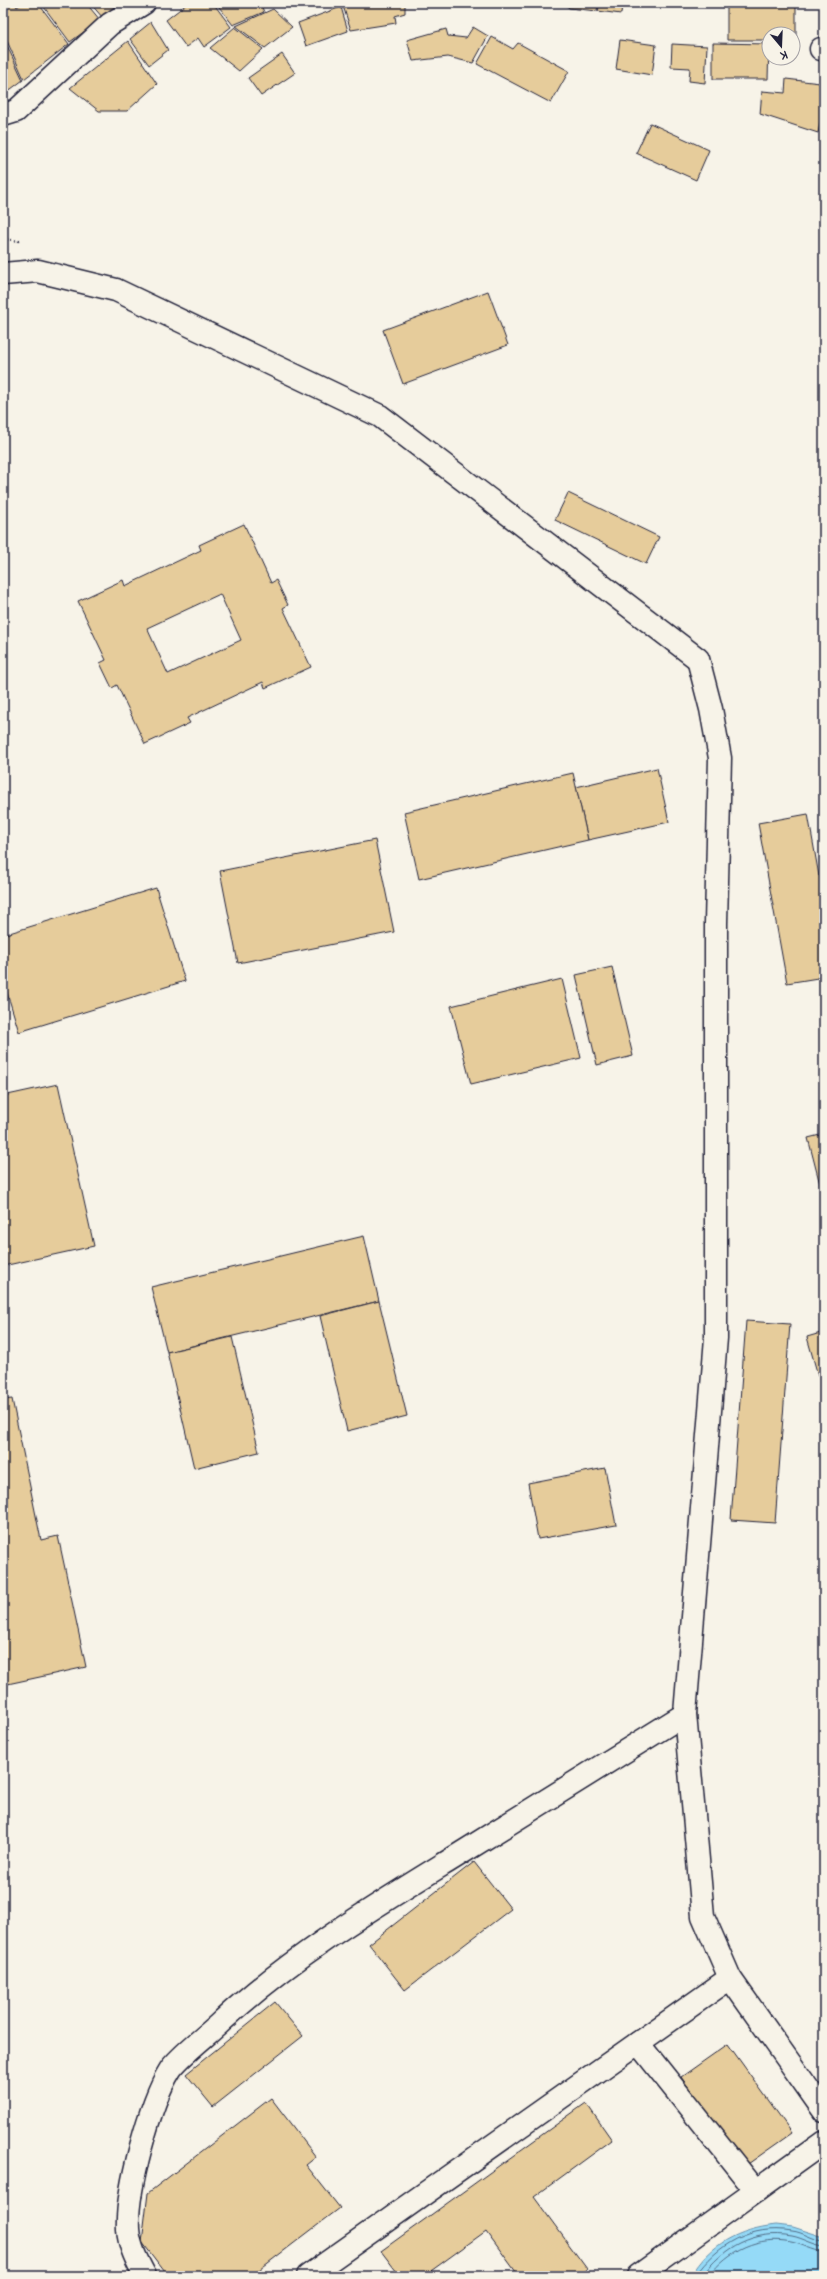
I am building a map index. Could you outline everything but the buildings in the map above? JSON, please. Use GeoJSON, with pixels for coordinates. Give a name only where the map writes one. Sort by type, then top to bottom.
{"type":"FeatureCollection","features":[{"type":"Feature","properties":{"kind":"street"},"geometry":{"type":"LineString","coordinates":[[3,115],[16,111],[110,24],[144,3]]}},
{"type":"Feature","properties":{"kind":"street"},"geometry":{"type":"LineString","coordinates":[[3,274],[38,271],[116,290],[380,416],[698,660],[711,709],[720,758],[716,924],[716,1338],[685,1714],[703,1916],[730,1978],[824,2111]]}},
{"type":"Feature","properties":{"kind":"street"},"geometry":{"type":"LineString","coordinates":[[145,2276],[131,2248],[128,2229],[128,2211],[133,2178],[141,2148],[153,2108],[170,2069],[256,1990],[352,1920],[685,1714]]}},
{"type":"Feature","properties":{"kind":"street"},"geometry":{"type":"LineString","coordinates":[[319,2273],[730,1978]]}},
{"type":"Feature","properties":{"kind":"street"},"geometry":{"type":"LineString","coordinates":[[638,2043],[756,2191]]}},
{"type":"Feature","properties":{"kind":"street"},"geometry":{"type":"LineString","coordinates":[[638,2276],[824,2142]]}},
{"type":"Feature","properties":{"kind":"water"},"geometry":{"type":"Polygon","coordinates":[[[776,2225],[793,2227],[824,2237],[824,2276],[691,2276],[707,2255],[727,2240],[750,2230],[776,2225]]]}}]}
